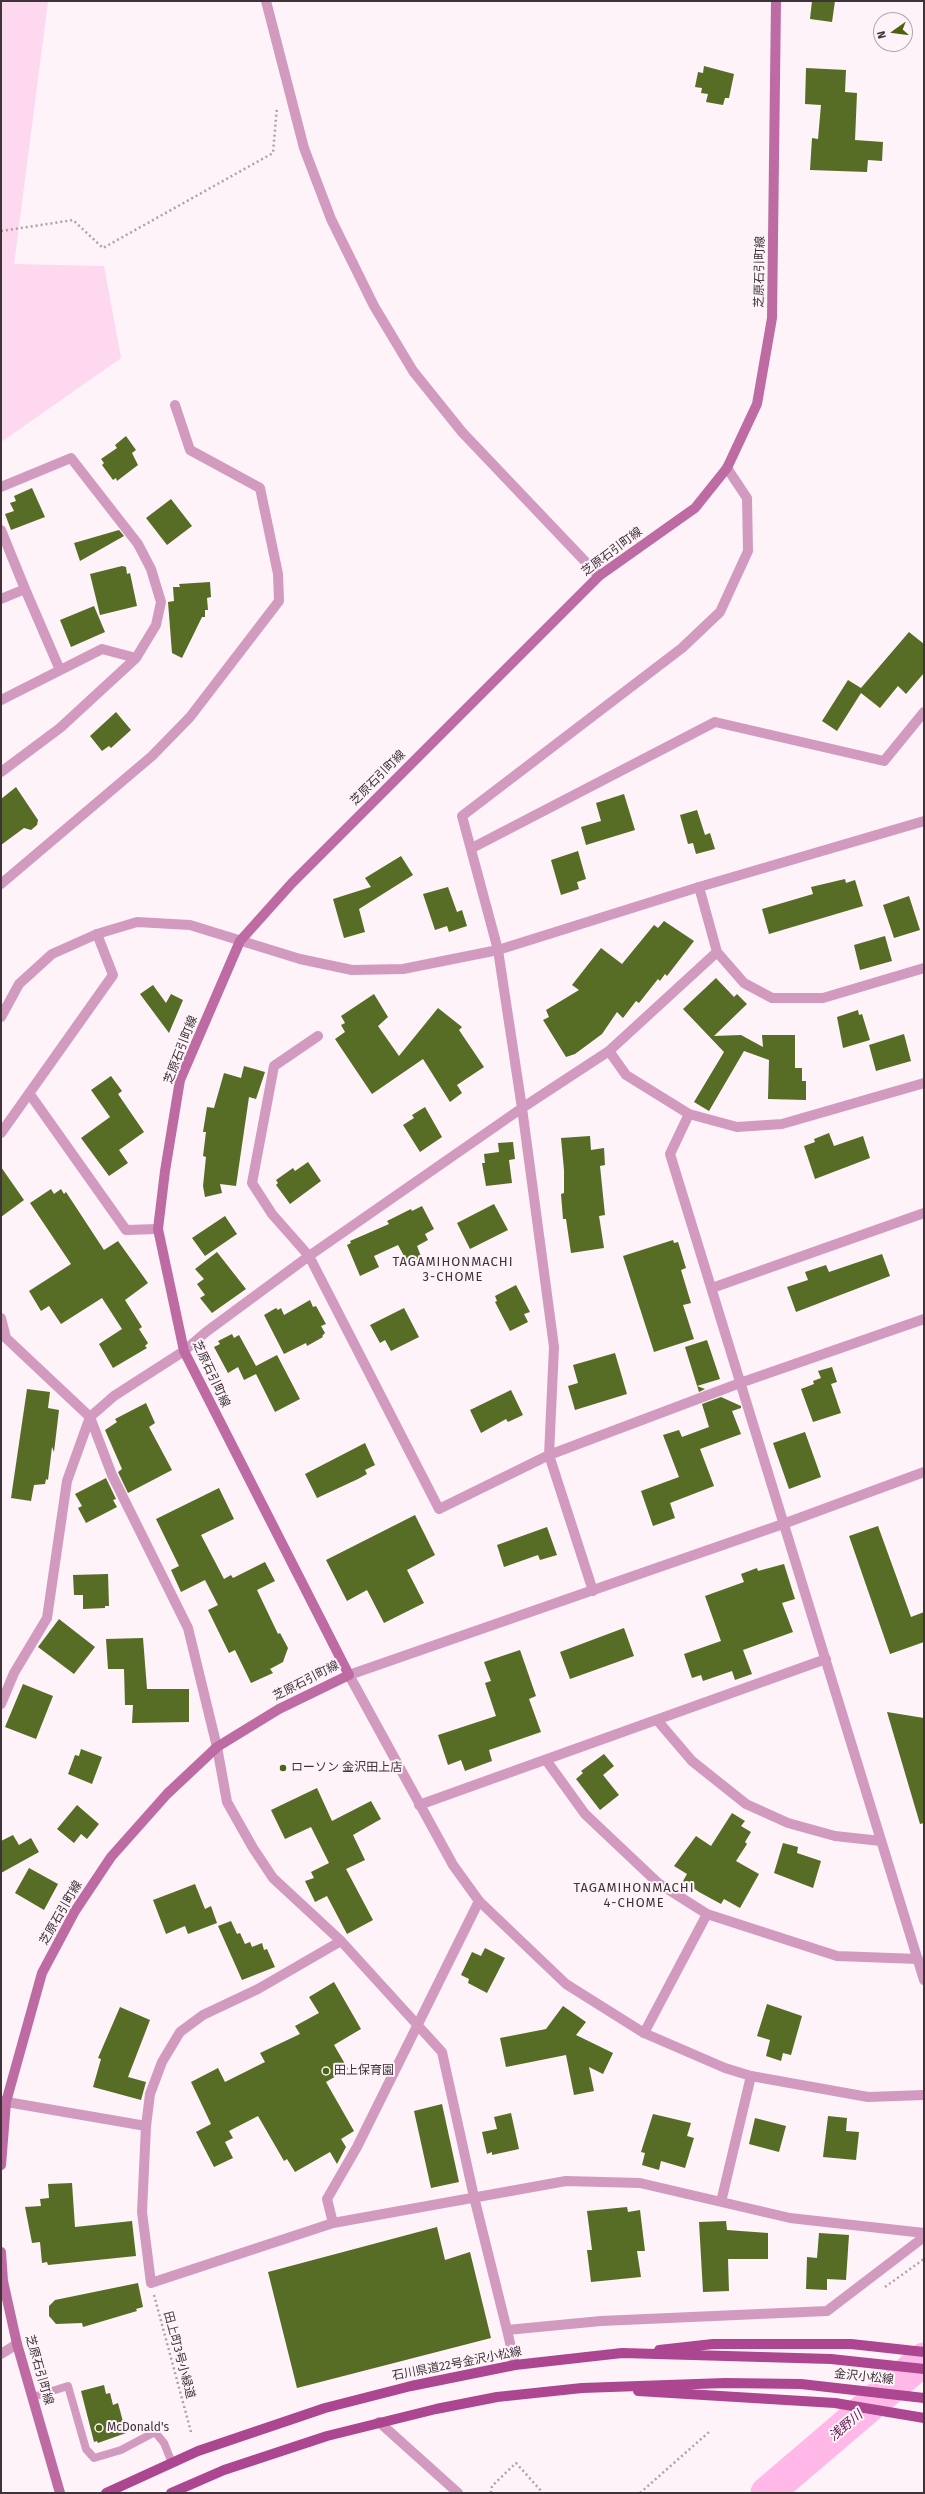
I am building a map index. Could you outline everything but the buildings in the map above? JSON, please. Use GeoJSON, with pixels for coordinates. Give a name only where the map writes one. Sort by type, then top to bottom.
{"type":"FeatureCollection","features":[{"type":"Feature","properties":{"kind":"main road","name":"芝原石引町線"},"geometry":{"type":"LineString","coordinates":[[1,2165],[4,2101],[42,1973],[75,1911],[111,1857],[167,1794],[217,1747],[279,1708],[349,1675],[184,1351],[158,1229],[165,1171],[180,1080],[240,941],[292,883],[599,576],[695,508],[727,468],[757,404],[772,318],[776,1]]}},
{"type":"Feature","properties":{"kind":"main road","name":"芝原石引町線"},"geometry":{"type":"LineString","coordinates":[[1,2252],[3,2280],[17,2344],[60,2493]]}},
{"type":"Feature","properties":{"kind":"main road"},"geometry":{"type":"LineString","coordinates":[[622,2353],[713,2344],[851,2344],[924,2352]]}},
{"type":"Feature","properties":{"kind":"main road","name":"石川県道22号金沢小松線"},"geometry":{"type":"LineString","coordinates":[[106,2493],[172,2462],[260,2428],[325,2408],[411,2386],[514,2365],[622,2353],[831,2359]]}},
{"type":"Feature","properties":{"kind":"main road","name":"金沢小松線"},"geometry":{"type":"LineString","coordinates":[[831,2359],[924,2369]]}},
{"type":"Feature","properties":{"kind":"main road","name":"金沢小松線"},"geometry":{"type":"LineString","coordinates":[[582,2388],[655,2384],[801,2384],[924,2398]]}},
{"type":"Feature","properties":{"kind":"main road"},"geometry":{"type":"LineString","coordinates":[[171,2493],[224,2470],[274,2452],[379,2422],[497,2397],[582,2388],[782,2398],[835,2403],[924,2418]]}},
{"type":"Feature","properties":{"kind":"street"},"geometry":{"type":"LineString","coordinates":[[266,1],[304,148],[331,219],[374,306],[413,371],[462,432],[599,576]]}},
{"type":"Feature","properties":{"kind":"street"},"geometry":{"type":"LineString","coordinates":[[1,884],[152,756],[190,717],[279,601],[278,574],[260,488],[190,450],[175,405]]}},
{"type":"Feature","properties":{"kind":"street"},"geometry":{"type":"LineString","coordinates":[[1,487],[71,458],[138,544],[151,569],[161,602],[156,625],[136,658],[60,728],[1,772]]}},
{"type":"Feature","properties":{"kind":"street"},"geometry":{"type":"LineString","coordinates":[[593,1590],[550,1455],[554,1347],[522,1108],[498,950],[472,848],[462,816],[682,648],[720,612],[748,550],[748,498],[727,468]]}},
{"type":"Feature","properties":{"kind":"street"},"geometry":{"type":"LineString","coordinates":[[1,530],[60,670]]}},
{"type":"Feature","properties":{"kind":"street"},"geometry":{"type":"LineString","coordinates":[[1,599],[25,589]]}},
{"type":"Feature","properties":{"kind":"street"},"geometry":{"type":"LineString","coordinates":[[1,700],[102,649],[136,658]]}},
{"type":"Feature","properties":{"kind":"street"},"geometry":{"type":"LineString","coordinates":[[472,848],[715,722],[884,761],[924,712]]}},
{"type":"Feature","properties":{"kind":"street"},"geometry":{"type":"LineString","coordinates":[[1,1017],[19,984],[52,954],[98,934],[137,922],[190,924],[300,960],[352,970],[403,969],[498,950],[699,887],[924,821]]}},
{"type":"Feature","properties":{"kind":"street"},"geometry":{"type":"LineString","coordinates":[[699,887],[717,952],[744,984],[772,998],[823,998],[924,968]]}},
{"type":"Feature","properties":{"kind":"street"},"geometry":{"type":"LineString","coordinates":[[1,1134],[113,975],[98,934]]}},
{"type":"Feature","properties":{"kind":"street"},"geometry":{"type":"LineString","coordinates":[[1,1704],[14,1673],[47,1618],[67,1481],[90,1417],[114,1396],[184,1351],[206,1332],[309,1256],[522,1108],[609,1051],[717,952]]}},
{"type":"Feature","properties":{"kind":"street"},"geometry":{"type":"LineString","coordinates":[[318,1036],[274,1066],[252,1183],[272,1214],[309,1256],[439,1509],[550,1455],[740,1383],[924,1319]]}},
{"type":"Feature","properties":{"kind":"street"},"geometry":{"type":"LineString","coordinates":[[609,1051],[626,1075],[689,1114],[737,1127],[782,1124],[924,1083]]}},
{"type":"Feature","properties":{"kind":"street"},"geometry":{"type":"LineString","coordinates":[[29,1093],[126,1230],[158,1229]]}},
{"type":"Feature","properties":{"kind":"street"},"geometry":{"type":"LineString","coordinates":[[689,1114],[670,1154],[924,1980]]}},
{"type":"Feature","properties":{"kind":"street"},"geometry":{"type":"LineString","coordinates":[[712,1288],[924,1213]]}},
{"type":"Feature","properties":{"kind":"street"},"geometry":{"type":"LineString","coordinates":[[1,1318],[6,1338],[90,1417],[112,1475],[188,1628],[217,1747],[227,1802],[253,1848],[273,1878],[341,1941],[442,2052],[514,2365]]}},
{"type":"Feature","properties":{"kind":"street"},"geometry":{"type":"LineString","coordinates":[[924,1472],[783,1524],[349,1675],[418,1805],[452,1865],[479,1901],[566,1984],[644,2033],[724,2068],[751,2076],[868,2097],[924,2095]]}},
{"type":"Feature","properties":{"kind":"street"},"geometry":{"type":"LineString","coordinates":[[418,1805],[826,1659]]}},
{"type":"Feature","properties":{"kind":"street"},"geometry":{"type":"LineString","coordinates":[[657,1720],[692,1762],[746,1804],[794,1825],[835,1836],[881,1841]]}},
{"type":"Feature","properties":{"kind":"street"},"geometry":{"type":"LineString","coordinates":[[546,1760],[585,1814],[658,1883],[707,1914],[838,1956],[918,1959]]}},
{"type":"Feature","properties":{"kind":"street"},"geometry":{"type":"LineString","coordinates":[[333,2222],[327,2199],[357,2147],[417,2023],[479,1901]]}},
{"type":"Feature","properties":{"kind":"street"},"geometry":{"type":"LineString","coordinates":[[644,2033],[707,1914]]}},
{"type":"Feature","properties":{"kind":"street"},"geometry":{"type":"LineString","coordinates":[[341,1941],[258,1989],[203,2015],[180,2032],[162,2062],[150,2094],[146,2126],[142,2212],[151,2283],[333,2222],[566,2181],[640,2183],[790,2218],[924,2233]]}},
{"type":"Feature","properties":{"kind":"street"},"geometry":{"type":"LineString","coordinates":[[721,2202],[751,2076]]}},
{"type":"Feature","properties":{"kind":"street"},"geometry":{"type":"LineString","coordinates":[[4,2101],[146,2126]]}},
{"type":"Feature","properties":{"kind":"street"},"geometry":{"type":"LineString","coordinates":[[507,2330],[601,2321],[827,2311],[924,2238]]}},
{"type":"Feature","properties":{"kind":"street"},"geometry":{"type":"LineString","coordinates":[[1,2354],[17,2344]]}},
{"type":"Feature","properties":{"kind":"street"},"geometry":{"type":"LineString","coordinates":[[379,2422],[458,2493]]}},
{"type":"Feature","properties":{"kind":"lane"},"geometry":{"type":"LineString","coordinates":[[33,2397],[68,2386],[86,2449],[94,2458],[120,2450],[155,2432],[164,2443],[172,2462]]}},
{"type":"Feature","properties":{"kind":"path"},"geometry":{"type":"LineString","coordinates":[[1,230],[73,220],[103,248],[273,153],[278,104]]}},
{"type":"Feature","properties":{"kind":"path","name":"田上町3号小緑道"},"geometry":{"type":"LineString","coordinates":[[151,2283],[191,2432]]}},
{"type":"Feature","properties":{"kind":"path"},"geometry":{"type":"LineString","coordinates":[[640,2493],[709,2432]]}},
{"type":"Feature","properties":{"kind":"path"},"geometry":{"type":"LineString","coordinates":[[491,2493],[492,2486],[516,2463],[543,2493]]}},
{"type":"Feature","properties":{"kind":"shaded area"},"geometry":{"type":"Polygon","coordinates":[[[1,1],[48,1],[14,264],[104,266],[121,358],[1,442],[1,1]]]}},
{"type":"Feature","properties":{"kind":"waterway","name":"浅野川"},"geometry":{"type":"LineString","coordinates":[[767,2493],[924,2359]]}},
{"type":"Feature","properties":{"kind":"place","name":"ローソン 金沢田上店"},"geometry":{"type":"Point","coordinates":[283,1768]}},
{"type":"Feature","properties":{"kind":"place","name":"田上保育園"},"geometry":{"type":"Point","coordinates":[326,2071]}},
{"type":"Feature","properties":{"kind":"place","name":"McDonald's"},"geometry":{"type":"Point","coordinates":[99,2428]}},
{"type":"Feature","properties":{"kind":"district","name":"TAGAMIHONMACHI 3-CHOME"},"geometry":{"type":"Point","coordinates":[453,1270]}},
{"type":"Feature","properties":{"kind":"district","name":"TAGAMIHONMACHI 4-CHOME"},"geometry":{"type":"Point","coordinates":[634,1896]}}]}
